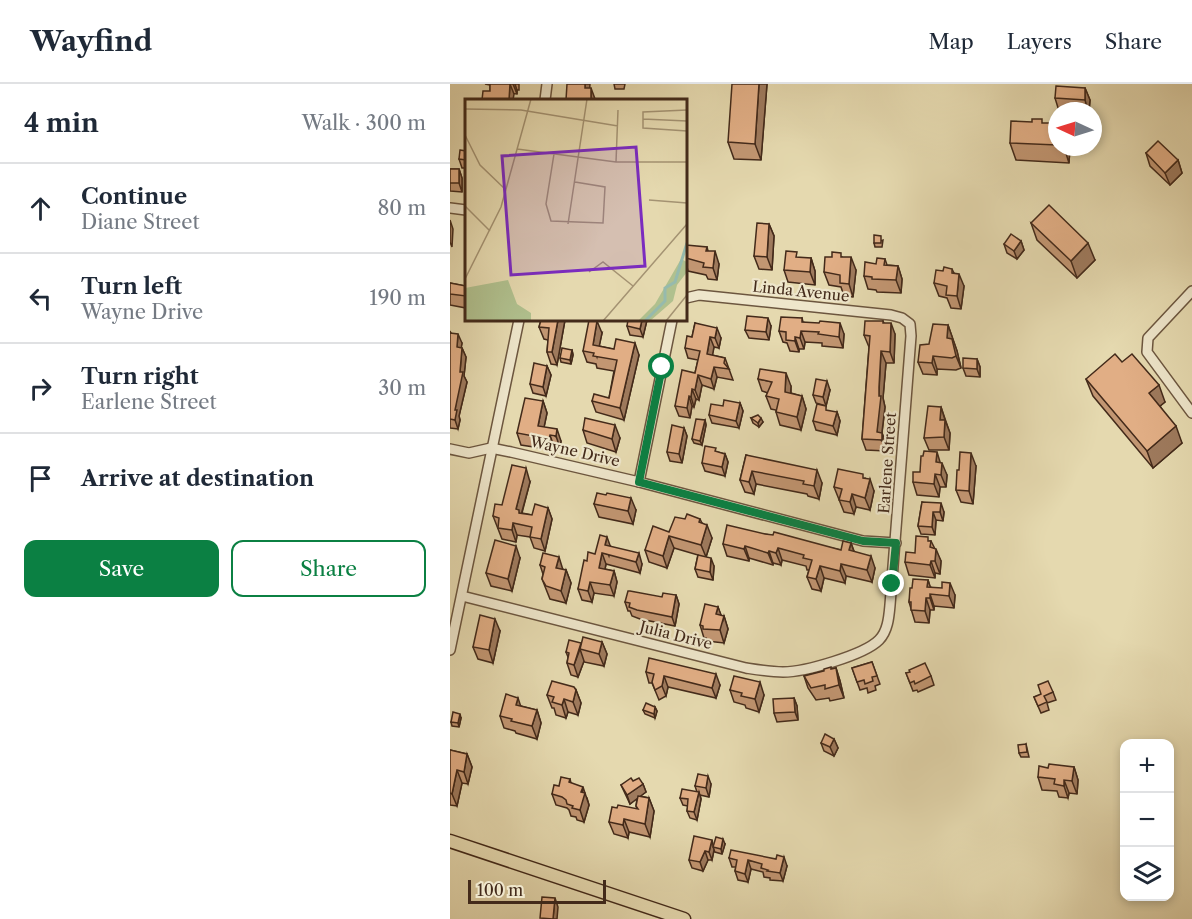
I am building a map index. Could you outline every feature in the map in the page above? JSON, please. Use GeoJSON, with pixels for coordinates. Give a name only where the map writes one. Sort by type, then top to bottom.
{"type":"FeatureCollection","features":[{"type":"Feature","properties":{"kind":"main road"},"geometry":{"type":"LineString","coordinates":[[450,841],[658,916],[684,919]]}},
{"type":"Feature","properties":{"kind":"street"},"geometry":{"type":"LineString","coordinates":[[545,99],[547,84]]}},
{"type":"Feature","properties":{"kind":"street"},"geometry":{"type":"LineString","coordinates":[[450,208],[465,210]]}},
{"type":"Feature","properties":{"kind":"street"},"geometry":{"type":"LineString","coordinates":[[1192,291],[1148,338],[1147,346],[1147,352],[1192,413]]}},
{"type":"Feature","properties":{"kind":"street","name":"Linda Avenue"},"geometry":{"type":"LineString","coordinates":[[687,297],[699,295],[891,315],[902,318],[910,324]]}},
{"type":"Feature","properties":{"kind":"street"},"geometry":{"type":"LineString","coordinates":[[450,650],[519,321]]}},
{"type":"Feature","properties":{"kind":"street"},"geometry":{"type":"LineString","coordinates":[[639,482],[672,321]]}},
{"type":"Feature","properties":{"kind":"street","name":"Earlene Street"},"geometry":{"type":"LineString","coordinates":[[880,639],[887,624],[896,543],[910,324]]}},
{"type":"Feature","properties":{"kind":"street","name":"Wayne Drive"},"geometry":{"type":"LineString","coordinates":[[450,449],[469,453],[491,448],[639,482],[863,541],[896,543]]}},
{"type":"Feature","properties":{"kind":"street","name":"Julia Drive"},"geometry":{"type":"LineString","coordinates":[[462,596],[746,668],[767,671],[786,672],[806,669],[856,654],[880,639]]}},
{"type":"Feature","properties":{"kind":"building"},"geometry":{"type":"Polygon","coordinates":[[[490,84],[510,84],[509,99],[482,99],[483,91],[490,91],[490,84]]]}},
{"type":"Feature","properties":{"kind":"building"},"geometry":{"type":"Polygon","coordinates":[[[567,84],[585,84],[585,88],[591,88],[591,99],[566,99],[567,84]]]}},
{"type":"Feature","properties":{"kind":"building"},"geometry":{"type":"Polygon","coordinates":[[[732,84],[759,84],[755,144],[728,142],[732,84]]]}},
{"type":"Feature","properties":{"kind":"building"},"geometry":{"type":"Polygon","coordinates":[[[1056,86],[1085,88],[1085,100],[1055,98],[1056,86]]]}},
{"type":"Feature","properties":{"kind":"building"},"geometry":{"type":"Polygon","coordinates":[[[1032,119],[1042,119],[1042,123],[1048,123],[1048,145],[1010,143],[1011,121],[1032,122],[1032,119]]]}},
{"type":"Feature","properties":{"kind":"building"},"geometry":{"type":"Polygon","coordinates":[[[1158,141],[1178,160],[1165,173],[1146,153],[1158,141]]]}},
{"type":"Feature","properties":{"kind":"building"},"geometry":{"type":"Polygon","coordinates":[[[460,150],[465,151],[465,160],[459,159],[460,150]]]}},
{"type":"Feature","properties":{"kind":"building"},"geometry":{"type":"Polygon","coordinates":[[[450,169],[459,169],[459,183],[450,183],[450,169]]]}},
{"type":"Feature","properties":{"kind":"building"},"geometry":{"type":"Polygon","coordinates":[[[1049,205],[1088,243],[1071,261],[1031,223],[1049,205]]]}},
{"type":"Feature","properties":{"kind":"building"},"geometry":{"type":"Polygon","coordinates":[[[757,223],[769,224],[767,257],[754,256],[757,223]]]}},
{"type":"Feature","properties":{"kind":"building"},"geometry":{"type":"Polygon","coordinates":[[[1011,234],[1021,241],[1014,251],[1004,244],[1011,234]]]}},
{"type":"Feature","properties":{"kind":"building"},"geometry":{"type":"Polygon","coordinates":[[[874,235],[881,236],[881,243],[874,243],[874,235]]]}},
{"type":"Feature","properties":{"kind":"building"},"geometry":{"type":"Polygon","coordinates":[[[687,245],[707,247],[706,251],[715,251],[713,268],[703,267],[704,263],[687,258],[687,245]]]}},
{"type":"Feature","properties":{"kind":"building"},"geometry":{"type":"Polygon","coordinates":[[[786,251],[797,252],[796,257],[811,258],[810,272],[784,270],[786,251]]]}},
{"type":"Feature","properties":{"kind":"building"},"geometry":{"type":"Polygon","coordinates":[[[832,252],[841,253],[841,257],[851,257],[849,284],[840,283],[840,275],[824,272],[825,257],[832,257],[832,252]]]}},
{"type":"Feature","properties":{"kind":"building"},"geometry":{"type":"Polygon","coordinates":[[[877,258],[885,259],[884,265],[898,266],[896,280],[872,279],[872,277],[864,276],[865,262],[876,264],[877,258]]]}},
{"type":"Feature","properties":{"kind":"building"},"geometry":{"type":"Polygon","coordinates":[[[944,267],[952,269],[952,273],[959,274],[957,296],[946,295],[947,286],[934,283],[936,270],[943,271],[944,267]]]}},
{"type":"Feature","properties":{"kind":"building"},"geometry":{"type":"Polygon","coordinates":[[[450,283],[465,286],[465,296],[450,294],[450,283]]]}},
{"type":"Feature","properties":{"kind":"building"},"geometry":{"type":"Polygon","coordinates":[[[747,316],[768,318],[766,332],[745,330],[747,316]]]}},
{"type":"Feature","properties":{"kind":"building"},"geometry":{"type":"Polygon","coordinates":[[[781,317],[802,318],[802,322],[840,323],[839,337],[818,334],[819,332],[801,331],[800,338],[795,337],[795,341],[786,340],[786,332],[779,331],[781,317]]]}},
{"type":"Feature","properties":{"kind":"building"},"geometry":{"type":"Polygon","coordinates":[[[541,321],[558,321],[552,352],[547,352],[549,328],[539,327],[541,321]]]}},
{"type":"Feature","properties":{"kind":"building"},"geometry":{"type":"Polygon","coordinates":[[[589,321],[597,321],[593,345],[614,349],[616,339],[635,343],[620,408],[592,401],[594,394],[609,398],[617,360],[593,356],[594,353],[583,351],[589,321]]]}},
{"type":"Feature","properties":{"kind":"building"},"geometry":{"type":"Polygon","coordinates":[[[628,321],[642,321],[640,329],[627,326],[628,321]]]}},
{"type":"Feature","properties":{"kind":"building"},"geometry":{"type":"Polygon","coordinates":[[[865,321],[891,323],[890,352],[881,351],[879,396],[881,396],[877,432],[882,433],[882,440],[862,439],[870,336],[864,335],[865,321]]]}},
{"type":"Feature","properties":{"kind":"building"},"geometry":{"type":"Polygon","coordinates":[[[695,323],[717,328],[715,338],[710,337],[707,354],[725,358],[724,363],[729,369],[714,367],[711,379],[698,375],[695,390],[692,389],[691,397],[689,396],[687,408],[675,406],[682,370],[695,373],[700,351],[685,348],[687,336],[692,337],[695,323]]]}},
{"type":"Feature","properties":{"kind":"building"},"geometry":{"type":"Polygon","coordinates":[[[933,324],[948,325],[947,338],[952,339],[956,356],[952,358],[933,356],[932,363],[918,362],[920,345],[929,344],[933,324]]]}},
{"type":"Feature","properties":{"kind":"building"},"geometry":{"type":"Polygon","coordinates":[[[450,333],[458,334],[457,347],[462,348],[460,372],[463,372],[455,420],[450,419],[450,333]]]}},
{"type":"Feature","properties":{"kind":"building"},"geometry":{"type":"Polygon","coordinates":[[[562,348],[572,350],[570,360],[560,358],[562,348]]]}},
{"type":"Feature","properties":{"kind":"building"},"geometry":{"type":"Polygon","coordinates":[[[1115,354],[1122,362],[1132,354],[1159,385],[1149,393],[1176,426],[1147,451],[1086,379],[1115,354]]]}},
{"type":"Feature","properties":{"kind":"building"},"geometry":{"type":"Polygon","coordinates":[[[963,358],[977,359],[977,369],[963,368],[963,358]]]}},
{"type":"Feature","properties":{"kind":"building"},"geometry":{"type":"Polygon","coordinates":[[[534,363],[547,366],[543,387],[530,384],[534,363]]]}},
{"type":"Feature","properties":{"kind":"building"},"geometry":{"type":"Polygon","coordinates":[[[760,369],[786,373],[785,392],[802,396],[797,417],[776,412],[779,399],[766,396],[772,382],[758,379],[760,369]]]}},
{"type":"Feature","properties":{"kind":"building"},"geometry":{"type":"Polygon","coordinates":[[[816,379],[827,381],[823,397],[813,395],[816,379]]]}},
{"type":"Feature","properties":{"kind":"building"},"geometry":{"type":"Polygon","coordinates":[[[525,398],[543,401],[538,426],[557,429],[556,436],[550,435],[549,439],[517,433],[525,398]]]}},
{"type":"Feature","properties":{"kind":"building"},"geometry":{"type":"Polygon","coordinates":[[[724,400],[740,403],[736,421],[709,415],[711,404],[723,406],[724,400]]]}},
{"type":"Feature","properties":{"kind":"building"},"geometry":{"type":"Polygon","coordinates":[[[817,404],[826,406],[826,410],[837,412],[833,426],[813,421],[817,404]]]}},
{"type":"Feature","properties":{"kind":"building"},"geometry":{"type":"Polygon","coordinates":[[[928,406],[941,407],[940,420],[945,420],[944,437],[924,438],[928,406]]]}},
{"type":"Feature","properties":{"kind":"building"},"geometry":{"type":"Polygon","coordinates":[[[758,415],[761,418],[758,423],[751,418],[758,415]]]}},
{"type":"Feature","properties":{"kind":"building"},"geometry":{"type":"Polygon","coordinates":[[[585,418],[615,425],[612,439],[583,430],[585,418]]]}},
{"type":"Feature","properties":{"kind":"building"},"geometry":{"type":"Polygon","coordinates":[[[696,419],[705,420],[700,441],[692,439],[696,419]]]}},
{"type":"Feature","properties":{"kind":"building"},"geometry":{"type":"Polygon","coordinates":[[[672,425],[684,428],[679,454],[667,452],[672,425]]]}},
{"type":"Feature","properties":{"kind":"building"},"geometry":{"type":"Polygon","coordinates":[[[705,446],[716,448],[715,451],[725,454],[722,467],[702,463],[705,446]]]}},
{"type":"Feature","properties":{"kind":"building"},"geometry":{"type":"Polygon","coordinates":[[[924,451],[937,452],[936,462],[942,463],[941,475],[935,474],[934,484],[913,482],[913,472],[920,472],[921,456],[924,451]]]}},
{"type":"Feature","properties":{"kind":"building"},"geometry":{"type":"Polygon","coordinates":[[[960,452],[971,453],[969,491],[956,490],[960,452]]]}},
{"type":"Feature","properties":{"kind":"building"},"geometry":{"type":"Polygon","coordinates":[[[746,455],[817,470],[814,486],[803,484],[804,481],[752,471],[749,482],[740,480],[746,455]]]}},
{"type":"Feature","properties":{"kind":"building"},"geometry":{"type":"Polygon","coordinates":[[[512,465],[526,468],[516,509],[519,513],[532,515],[535,504],[548,508],[541,539],[530,537],[532,527],[513,523],[512,530],[498,528],[499,518],[493,516],[495,504],[502,505],[512,465]]]}},
{"type":"Feature","properties":{"kind":"building"},"geometry":{"type":"Polygon","coordinates":[[[838,469],[863,474],[863,478],[870,479],[865,498],[852,494],[850,502],[839,500],[842,489],[834,487],[838,469]]]}},
{"type":"Feature","properties":{"kind":"building"},"geometry":{"type":"Polygon","coordinates":[[[597,493],[631,498],[628,511],[594,504],[597,493]]]}},
{"type":"Feature","properties":{"kind":"building"},"geometry":{"type":"Polygon","coordinates":[[[922,502],[941,503],[940,512],[933,512],[932,527],[918,526],[922,502]]]}},
{"type":"Feature","properties":{"kind":"building"},"geometry":{"type":"Polygon","coordinates":[[[687,514],[700,519],[699,522],[707,525],[701,545],[669,536],[663,556],[645,550],[653,526],[669,532],[675,517],[685,519],[687,514]]]}},
{"type":"Feature","properties":{"kind":"building"},"geometry":{"type":"Polygon","coordinates":[[[727,525],[765,534],[773,535],[774,532],[841,550],[843,541],[851,543],[849,550],[871,556],[867,570],[841,564],[840,571],[820,566],[816,579],[807,577],[812,560],[803,558],[804,555],[778,548],[776,553],[769,551],[768,553],[745,546],[744,549],[723,544],[727,525]]]}},
{"type":"Feature","properties":{"kind":"building"},"geometry":{"type":"Polygon","coordinates":[[[600,535],[607,537],[605,545],[639,553],[636,562],[602,553],[599,568],[614,571],[610,585],[590,582],[588,591],[578,589],[584,560],[587,561],[588,552],[595,554],[600,535]]]}},
{"type":"Feature","properties":{"kind":"building"},"geometry":{"type":"Polygon","coordinates":[[[916,536],[928,537],[928,541],[931,541],[930,547],[936,549],[935,561],[931,561],[930,565],[905,562],[906,552],[915,553],[916,536]]]}},
{"type":"Feature","properties":{"kind":"building"},"geometry":{"type":"Polygon","coordinates":[[[495,540],[516,546],[508,579],[486,573],[495,540]]]}},
{"type":"Feature","properties":{"kind":"building"},"geometry":{"type":"Polygon","coordinates":[[[543,553],[559,557],[556,568],[566,570],[561,591],[546,586],[542,579],[545,567],[540,565],[543,553]]]}},
{"type":"Feature","properties":{"kind":"building"},"geometry":{"type":"Polygon","coordinates":[[[698,555],[711,558],[710,572],[695,569],[698,555]]]}},
{"type":"Feature","properties":{"kind":"building"},"geometry":{"type":"Polygon","coordinates":[[[913,579],[928,580],[927,587],[942,588],[942,582],[950,583],[949,596],[930,594],[930,598],[926,598],[925,611],[911,610],[911,602],[909,602],[913,579]]]}},
{"type":"Feature","properties":{"kind":"building"},"geometry":{"type":"Polygon","coordinates":[[[628,591],[662,597],[663,593],[676,595],[672,617],[629,607],[630,603],[625,602],[628,591]]]}},
{"type":"Feature","properties":{"kind":"building"},"geometry":{"type":"Polygon","coordinates":[[[705,604],[718,607],[716,614],[724,616],[720,630],[703,629],[700,625],[705,604]]]}},
{"type":"Feature","properties":{"kind":"building"},"geometry":{"type":"Polygon","coordinates":[[[480,615],[495,619],[489,650],[473,647],[480,615]]]}},
{"type":"Feature","properties":{"kind":"building"},"geometry":{"type":"Polygon","coordinates":[[[583,637],[602,642],[599,654],[580,649],[583,637]]]}},
{"type":"Feature","properties":{"kind":"building"},"geometry":{"type":"Polygon","coordinates":[[[569,640],[581,643],[574,665],[567,663],[569,653],[566,652],[569,640]]]}},
{"type":"Feature","properties":{"kind":"building"},"geometry":{"type":"Polygon","coordinates":[[[649,658],[716,674],[712,688],[664,676],[662,686],[655,690],[652,682],[654,674],[646,672],[649,658]]]}},
{"type":"Feature","properties":{"kind":"building"},"geometry":{"type":"Polygon","coordinates":[[[872,662],[877,676],[872,677],[873,681],[865,684],[864,680],[857,682],[852,668],[872,662]]]}},
{"type":"Feature","properties":{"kind":"building"},"geometry":{"type":"Polygon","coordinates":[[[925,663],[931,676],[915,684],[914,681],[910,683],[906,673],[925,663]]]}},
{"type":"Feature","properties":{"kind":"building"},"geometry":{"type":"Polygon","coordinates":[[[831,667],[831,669],[836,668],[839,685],[825,689],[825,685],[811,688],[804,676],[831,667]]]}},
{"type":"Feature","properties":{"kind":"building"},"geometry":{"type":"Polygon","coordinates":[[[734,676],[760,682],[755,699],[741,696],[742,693],[730,690],[734,676]]]}},
{"type":"Feature","properties":{"kind":"building"},"geometry":{"type":"Polygon","coordinates":[[[552,681],[574,687],[576,690],[573,702],[564,699],[562,705],[552,702],[554,697],[547,695],[552,681]]]}},
{"type":"Feature","properties":{"kind":"building"},"geometry":{"type":"Polygon","coordinates":[[[1048,681],[1053,692],[1044,696],[1047,702],[1038,706],[1034,697],[1041,694],[1038,685],[1048,681]]]}},
{"type":"Feature","properties":{"kind":"building"},"geometry":{"type":"Polygon","coordinates":[[[506,694],[518,698],[516,705],[537,710],[532,726],[500,716],[506,694]]]}},
{"type":"Feature","properties":{"kind":"building"},"geometry":{"type":"Polygon","coordinates":[[[794,698],[795,712],[774,713],[773,699],[794,698]]]}},
{"type":"Feature","properties":{"kind":"building"},"geometry":{"type":"Polygon","coordinates":[[[646,703],[655,707],[654,714],[643,710],[646,703]]]}},
{"type":"Feature","properties":{"kind":"building"},"geometry":{"type":"Polygon","coordinates":[[[453,712],[460,714],[458,723],[451,722],[453,712]]]}},
{"type":"Feature","properties":{"kind":"building"},"geometry":{"type":"Polygon","coordinates":[[[825,734],[834,739],[830,747],[821,743],[825,734]]]}},
{"type":"Feature","properties":{"kind":"building"},"geometry":{"type":"Polygon","coordinates":[[[1026,744],[1027,752],[1019,753],[1018,745],[1026,744]]]}},
{"type":"Feature","properties":{"kind":"building"},"geometry":{"type":"Polygon","coordinates":[[[450,750],[467,754],[464,772],[457,770],[452,794],[450,793],[450,750]]]}},
{"type":"Feature","properties":{"kind":"building"},"geometry":{"type":"Polygon","coordinates":[[[1049,764],[1074,767],[1072,781],[1064,780],[1064,786],[1054,784],[1055,779],[1038,777],[1039,766],[1048,768],[1049,764]]]}},
{"type":"Feature","properties":{"kind":"building"},"geometry":{"type":"Polygon","coordinates":[[[698,774],[708,776],[706,788],[695,786],[698,774]]]}},
{"type":"Feature","properties":{"kind":"building"},"geometry":{"type":"Polygon","coordinates":[[[561,777],[570,779],[569,782],[583,787],[581,792],[585,793],[580,810],[572,808],[573,806],[567,804],[562,797],[552,794],[554,785],[559,786],[561,777]]]}},
{"type":"Feature","properties":{"kind":"building"},"geometry":{"type":"Polygon","coordinates":[[[631,778],[633,781],[639,778],[643,784],[627,795],[621,785],[631,778]]]}},
{"type":"Feature","properties":{"kind":"building"},"geometry":{"type":"Polygon","coordinates":[[[682,789],[699,792],[694,812],[687,811],[688,799],[680,798],[682,789]]]}},
{"type":"Feature","properties":{"kind":"building"},"geometry":{"type":"Polygon","coordinates":[[[638,796],[649,798],[645,824],[624,819],[623,825],[609,822],[612,807],[617,808],[618,805],[638,809],[636,806],[638,796]]]}},
{"type":"Feature","properties":{"kind":"building"},"geometry":{"type":"Polygon","coordinates":[[[694,836],[712,840],[709,852],[705,851],[700,862],[689,860],[694,836]]]}},
{"type":"Feature","properties":{"kind":"building"},"geometry":{"type":"Polygon","coordinates":[[[716,837],[723,839],[721,849],[713,847],[716,837]]]}},
{"type":"Feature","properties":{"kind":"building"},"geometry":{"type":"Polygon","coordinates":[[[731,850],[776,859],[777,855],[784,857],[780,873],[767,871],[761,868],[762,864],[748,860],[745,874],[735,871],[737,860],[729,858],[731,850]]]}},
{"type":"Feature","properties":{"kind":"building"},"geometry":{"type":"Polygon","coordinates":[[[542,897],[555,898],[553,919],[540,918],[542,897]]]}},
{"type":"Feature","properties":{"kind":"route"},"geometry":{"type":"LineString","coordinates":[[662,367],[639,482],[863,541],[896,543],[892,584]]}}]}
